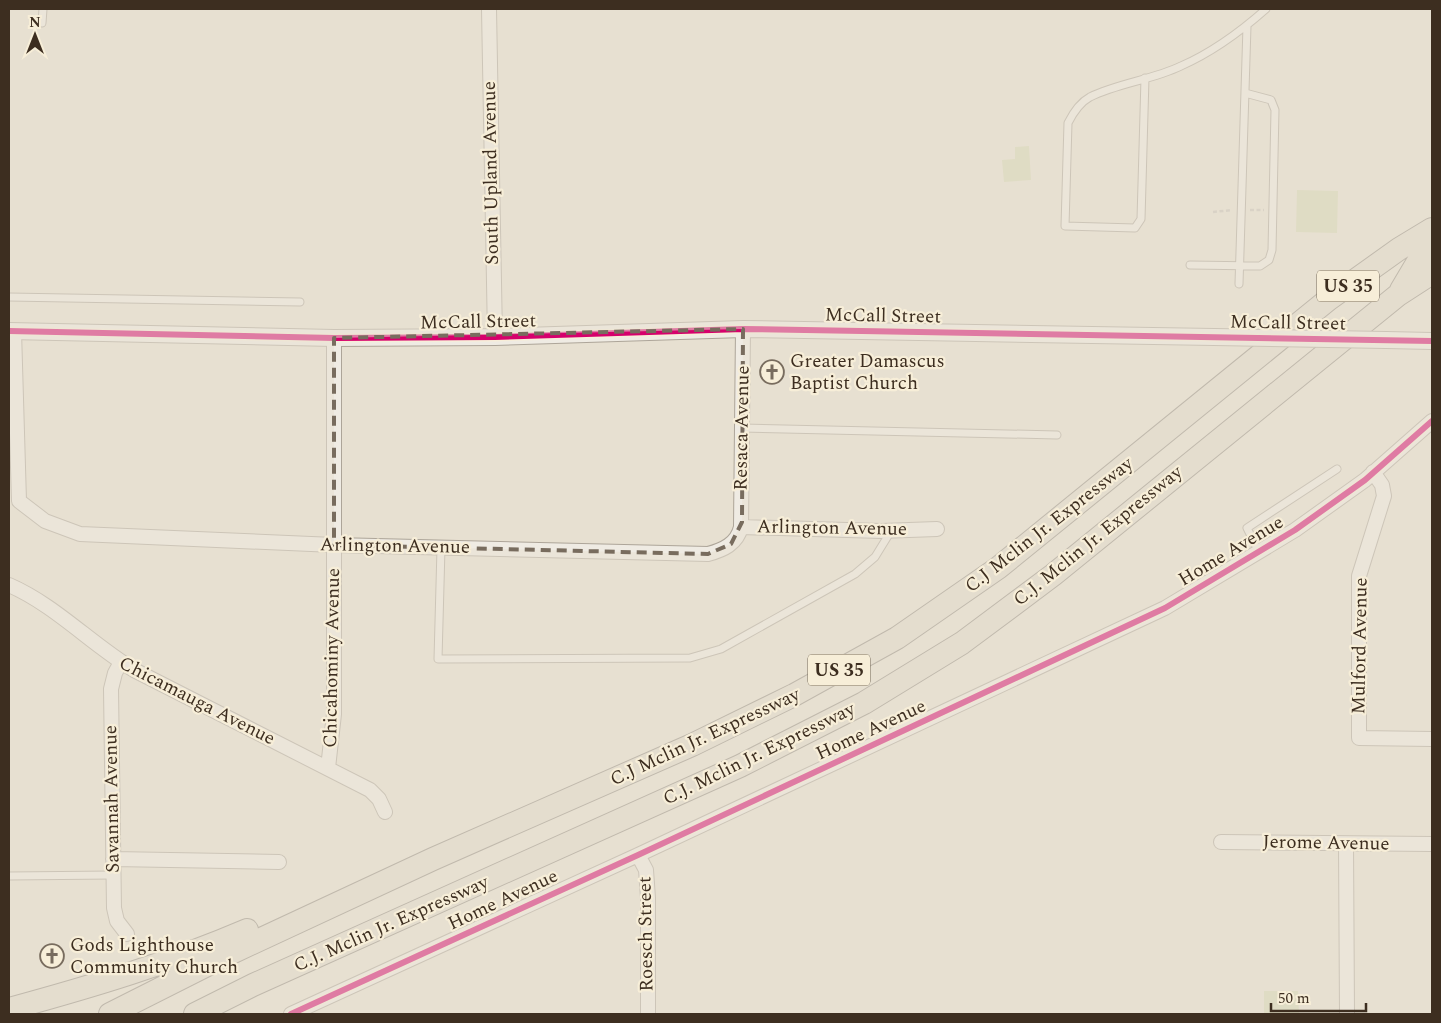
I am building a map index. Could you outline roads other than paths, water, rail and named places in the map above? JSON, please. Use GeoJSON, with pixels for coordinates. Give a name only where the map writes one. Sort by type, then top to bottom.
{"type":"FeatureCollection","features":[{"type":"Feature","properties":{"kind":"highway","name":"C.J Mclin Jr. Expressway"},"geometry":{"type":"LineString","coordinates":[[110,1014],[231,953],[352,897],[469,843],[692,745],[794,696],[897,638],[998,568],[1330,299],[1399,248],[1432,229]]}},
{"type":"Feature","properties":{"kind":"highway"},"geometry":{"type":"LineString","coordinates":[[1398,295],[1417,263],[1432,251]]}},
{"type":"Feature","properties":{"kind":"highway","name":"C.J. Mclin Jr. Expressway"},"geometry":{"type":"LineString","coordinates":[[195,1014],[253,985],[740,766],[864,703],[962,642],[1053,575],[1398,295],[1432,273]]}},
{"type":"Feature","properties":{"kind":"highway"},"geometry":{"type":"LineString","coordinates":[[9,1009],[206,948],[287,912],[352,897]]}},
{"type":"Feature","properties":{"kind":"street","name":"South Upland Avenue"},"geometry":{"type":"LineString","coordinates":[[488,9],[495,337]]}},
{"type":"Feature","properties":{"kind":"street","name":"McCall Street"},"geometry":{"type":"LineString","coordinates":[[12,331],[334,338],[495,337],[743,329],[1432,341]]}},
{"type":"Feature","properties":{"kind":"street","name":"Resaca Avenue"},"geometry":{"type":"LineString","coordinates":[[741,527],[743,329]]}},
{"type":"Feature","properties":{"kind":"street","name":"Arlington Avenue"},"geometry":{"type":"LineString","coordinates":[[12,331],[13,466],[19,501],[45,522],[80,534],[334,545],[708,554],[731,544],[736,539],[741,527],[891,531],[937,529]]}},
{"type":"Feature","properties":{"kind":"street","name":"Chicahominy Avenue"},"geometry":{"type":"LineString","coordinates":[[328,768],[334,714],[334,338]]}},
{"type":"Feature","properties":{"kind":"street","name":"Home Avenue"},"geometry":{"type":"LineString","coordinates":[[291,1014],[638,855],[1156,612],[1295,530],[1374,472],[1432,421]]}},
{"type":"Feature","properties":{"kind":"street","name":"Mulford Avenue"},"geometry":{"type":"LineString","coordinates":[[1374,472],[1382,485],[1384,496],[1359,576],[1359,738],[1432,738]]}},
{"type":"Feature","properties":{"kind":"street","name":"Chicamauga Avenue"},"geometry":{"type":"LineString","coordinates":[[9,585],[39,602],[121,662],[370,790],[379,799],[385,812]]}},
{"type":"Feature","properties":{"kind":"street","name":"Savannah Avenue"},"geometry":{"type":"LineString","coordinates":[[121,662],[115,673],[111,689],[113,875],[115,915],[128,934]]}},
{"type":"Feature","properties":{"kind":"street","name":"Jerome Avenue"},"geometry":{"type":"LineString","coordinates":[[1221,842],[1432,844]]}},
{"type":"Feature","properties":{"kind":"street"},"geometry":{"type":"LineString","coordinates":[[1346,844],[1347,1014]]}},
{"type":"Feature","properties":{"kind":"street","name":"Roesch Street"},"geometry":{"type":"LineString","coordinates":[[638,855],[646,870],[648,898],[648,1014]]}},
{"type":"Feature","properties":{"kind":"street"},"geometry":{"type":"LineString","coordinates":[[113,859],[279,862]]}},
{"type":"Feature","properties":{"kind":"lane"},"geometry":{"type":"LineString","coordinates":[[42,24],[44,9]]}},
{"type":"Feature","properties":{"kind":"lane"},"geometry":{"type":"LineString","coordinates":[[1145,78],[1141,219],[1134,228],[1065,226],[1068,123],[1075,109],[1089,97],[1145,78],[1179,67],[1219,46],[1247,26],[1266,9]]}},
{"type":"Feature","properties":{"kind":"lane"},"geometry":{"type":"LineString","coordinates":[[1239,284],[1247,26]]}},
{"type":"Feature","properties":{"kind":"lane"},"geometry":{"type":"LineString","coordinates":[[1190,265],[1240,268],[1260,266],[1269,260],[1272,250],[1275,110],[1271,100],[1245,93]]}},
{"type":"Feature","properties":{"kind":"lane"},"geometry":{"type":"LineString","coordinates":[[9,297],[300,302]]}},
{"type":"Feature","properties":{"kind":"lane"},"geometry":{"type":"LineString","coordinates":[[742,428],[1057,435]]}},
{"type":"Feature","properties":{"kind":"lane"},"geometry":{"type":"LineString","coordinates":[[1259,552],[1247,528],[1337,469]]}},
{"type":"Feature","properties":{"kind":"lane"},"geometry":{"type":"LineString","coordinates":[[440,548],[438,659],[690,658],[721,649],[855,574],[875,557],[891,531]]}},
{"type":"Feature","properties":{"kind":"lane"},"geometry":{"type":"LineString","coordinates":[[9,876],[113,875]]}},
{"type":"Feature","properties":{"kind":"place","name":"Greater Damascus Baptist Church"},"geometry":{"type":"Point","coordinates":[772,372]}},
{"type":"Feature","properties":{"kind":"place","name":"Gods Lighthouse Community Church"},"geometry":{"type":"Point","coordinates":[52,956]}}]}
